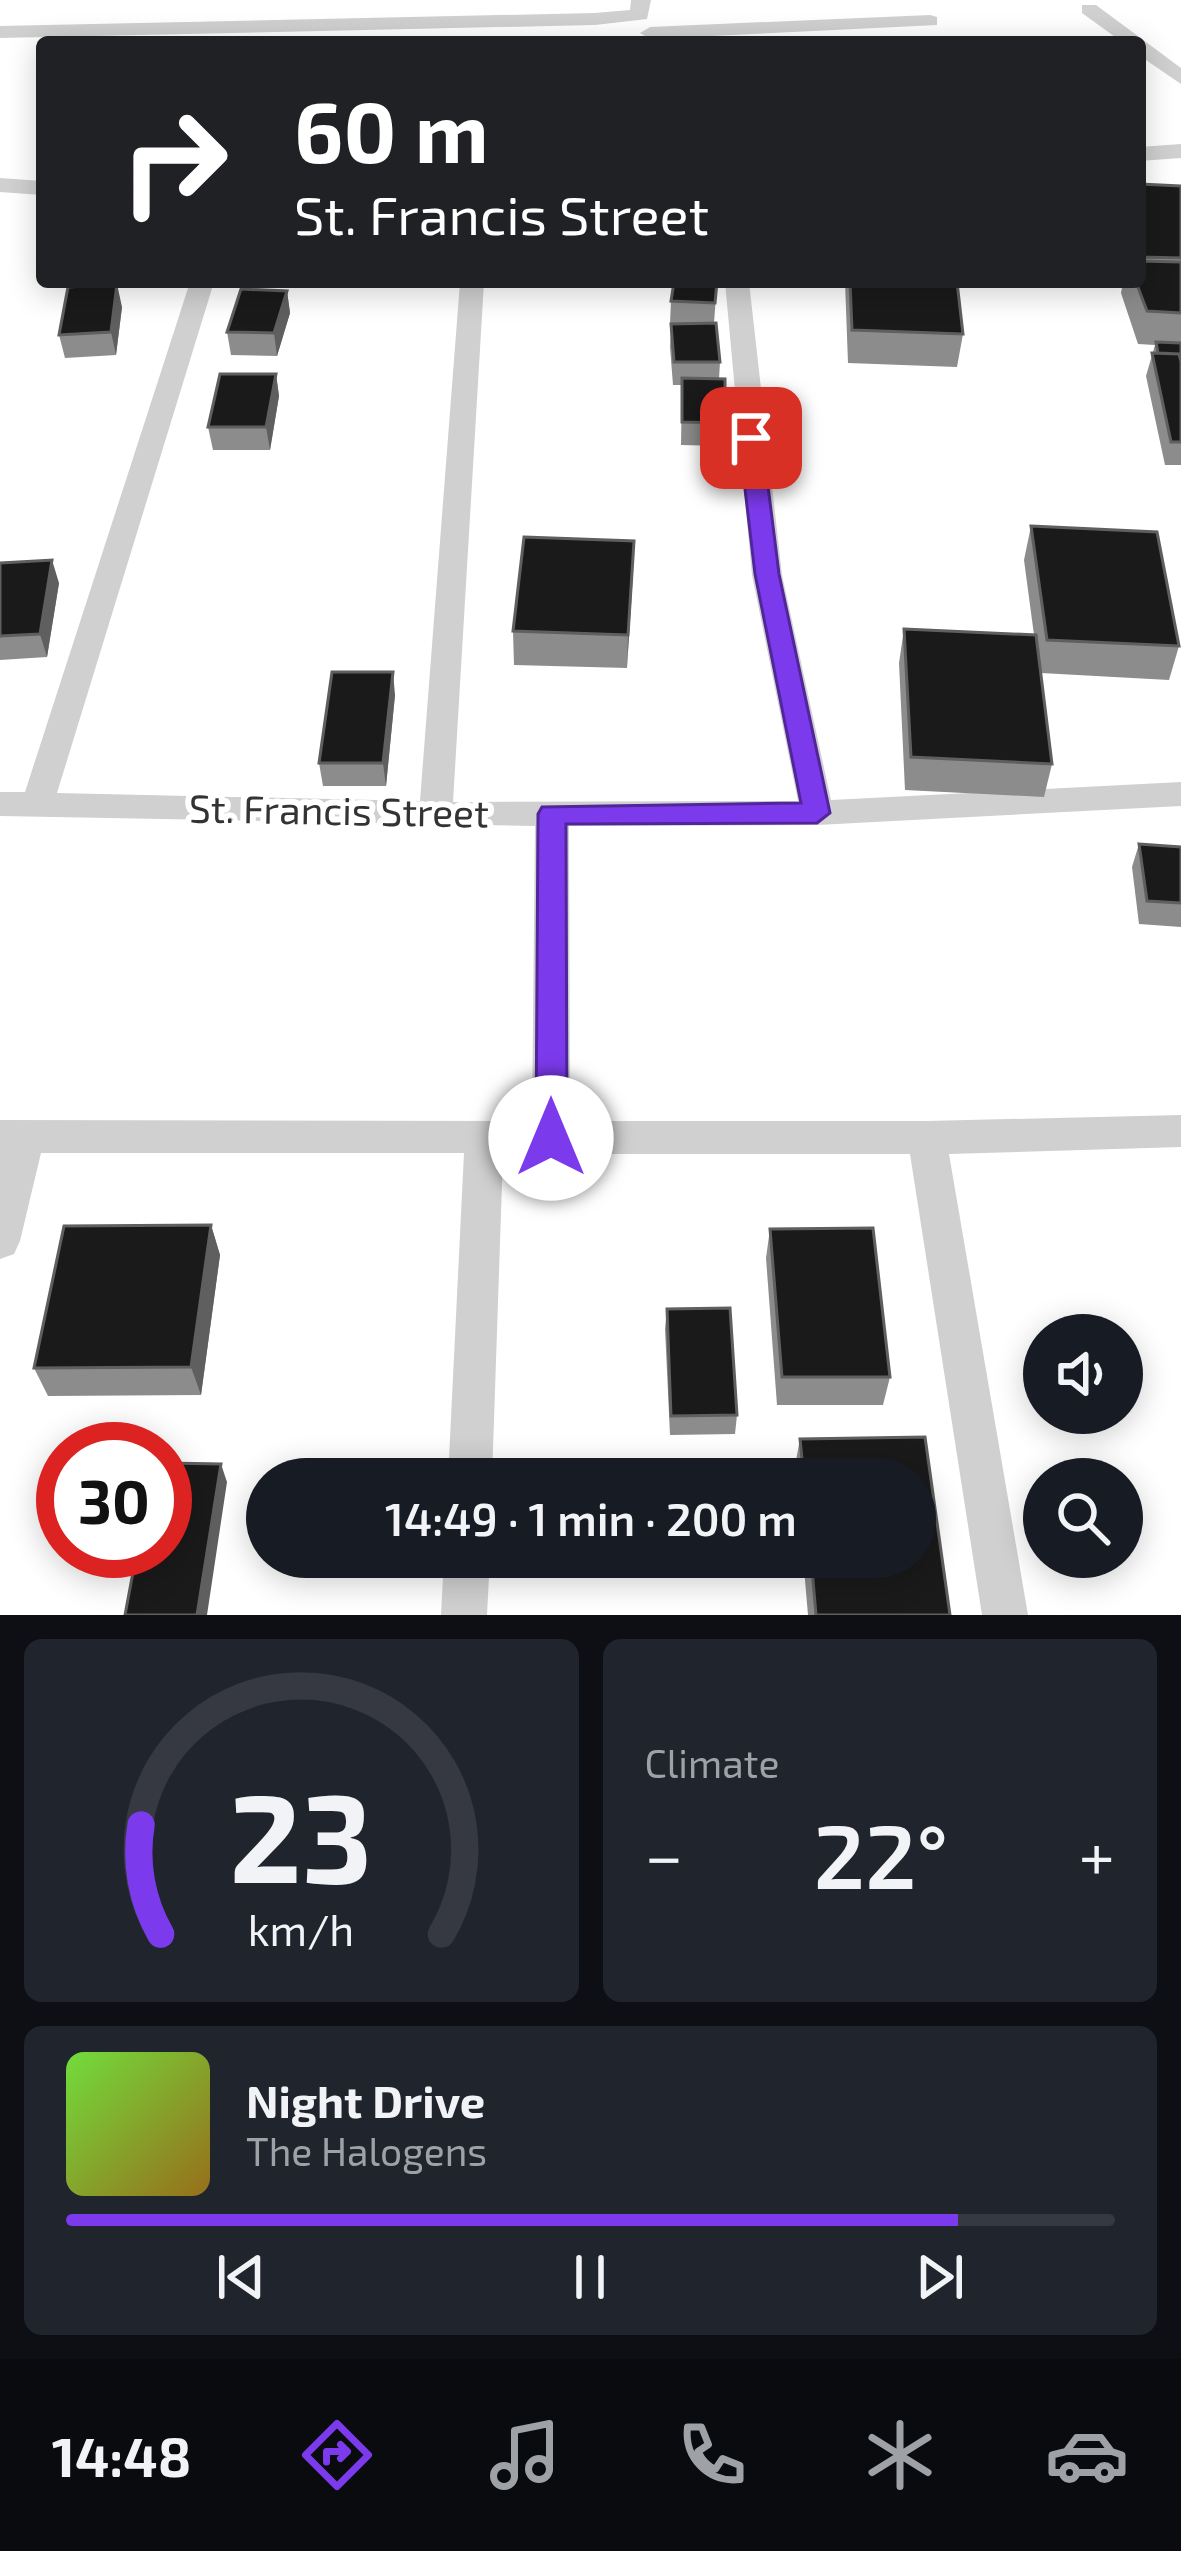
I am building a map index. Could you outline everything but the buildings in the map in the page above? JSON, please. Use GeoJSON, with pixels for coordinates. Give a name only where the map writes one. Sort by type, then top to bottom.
{"type":"FeatureCollection","features":[{"type":"Feature","properties":{"kind":"street"},"geometry":{"type":"LineString","coordinates":[[371,26],[376,0]]}},
{"type":"Feature","properties":{"kind":"street"},"geometry":{"type":"LineString","coordinates":[[1089,9],[1126,36]]}},
{"type":"Feature","properties":{"kind":"street"},"geometry":{"type":"LineString","coordinates":[[0,32],[930,21]]}},
{"type":"Feature","properties":{"kind":"street"},"geometry":{"type":"LineString","coordinates":[[1146,51],[1181,77]]}},
{"type":"Feature","properties":{"kind":"street"},"geometry":{"type":"LineString","coordinates":[[1146,154],[1181,152]]}},
{"type":"Feature","properties":{"kind":"street"},"geometry":{"type":"LineString","coordinates":[[0,185],[36,188]]}},
{"type":"Feature","properties":{"kind":"street"},"geometry":{"type":"LineString","coordinates":[[37,806],[200,288]]}},
{"type":"Feature","properties":{"kind":"street"},"geometry":{"type":"LineString","coordinates":[[436,814],[472,288]]}},
{"type":"Feature","properties":{"kind":"street"},"geometry":{"type":"LineString","coordinates":[[738,288],[767,574],[817,813]]}},
{"type":"Feature","properties":{"kind":"street","name":"St. Francis Street"},"geometry":{"type":"LineString","coordinates":[[0,804],[436,814],[817,813],[1181,794]]}},
{"type":"Feature","properties":{"kind":"street"},"geometry":{"type":"LineString","coordinates":[[551,1138],[552,814]]}},
{"type":"Feature","properties":{"kind":"street"},"geometry":{"type":"LineString","coordinates":[[0,1241],[13,1136],[927,1138],[1181,1131]]}},
{"type":"Feature","properties":{"kind":"street"},"geometry":{"type":"LineString","coordinates":[[471,1458],[484,1138]]}},
{"type":"Feature","properties":{"kind":"street"},"geometry":{"type":"LineString","coordinates":[[927,1138],[1005,1615]]}},
{"type":"Feature","properties":{"kind":"street"},"geometry":{"type":"LineString","coordinates":[[464,1615],[465,1578]]}},
{"type":"Feature","properties":{"kind":"route"},"geometry":{"type":"LineString","coordinates":[[551,1138],[552,814],[817,813],[767,574],[751,438]]}}]}
